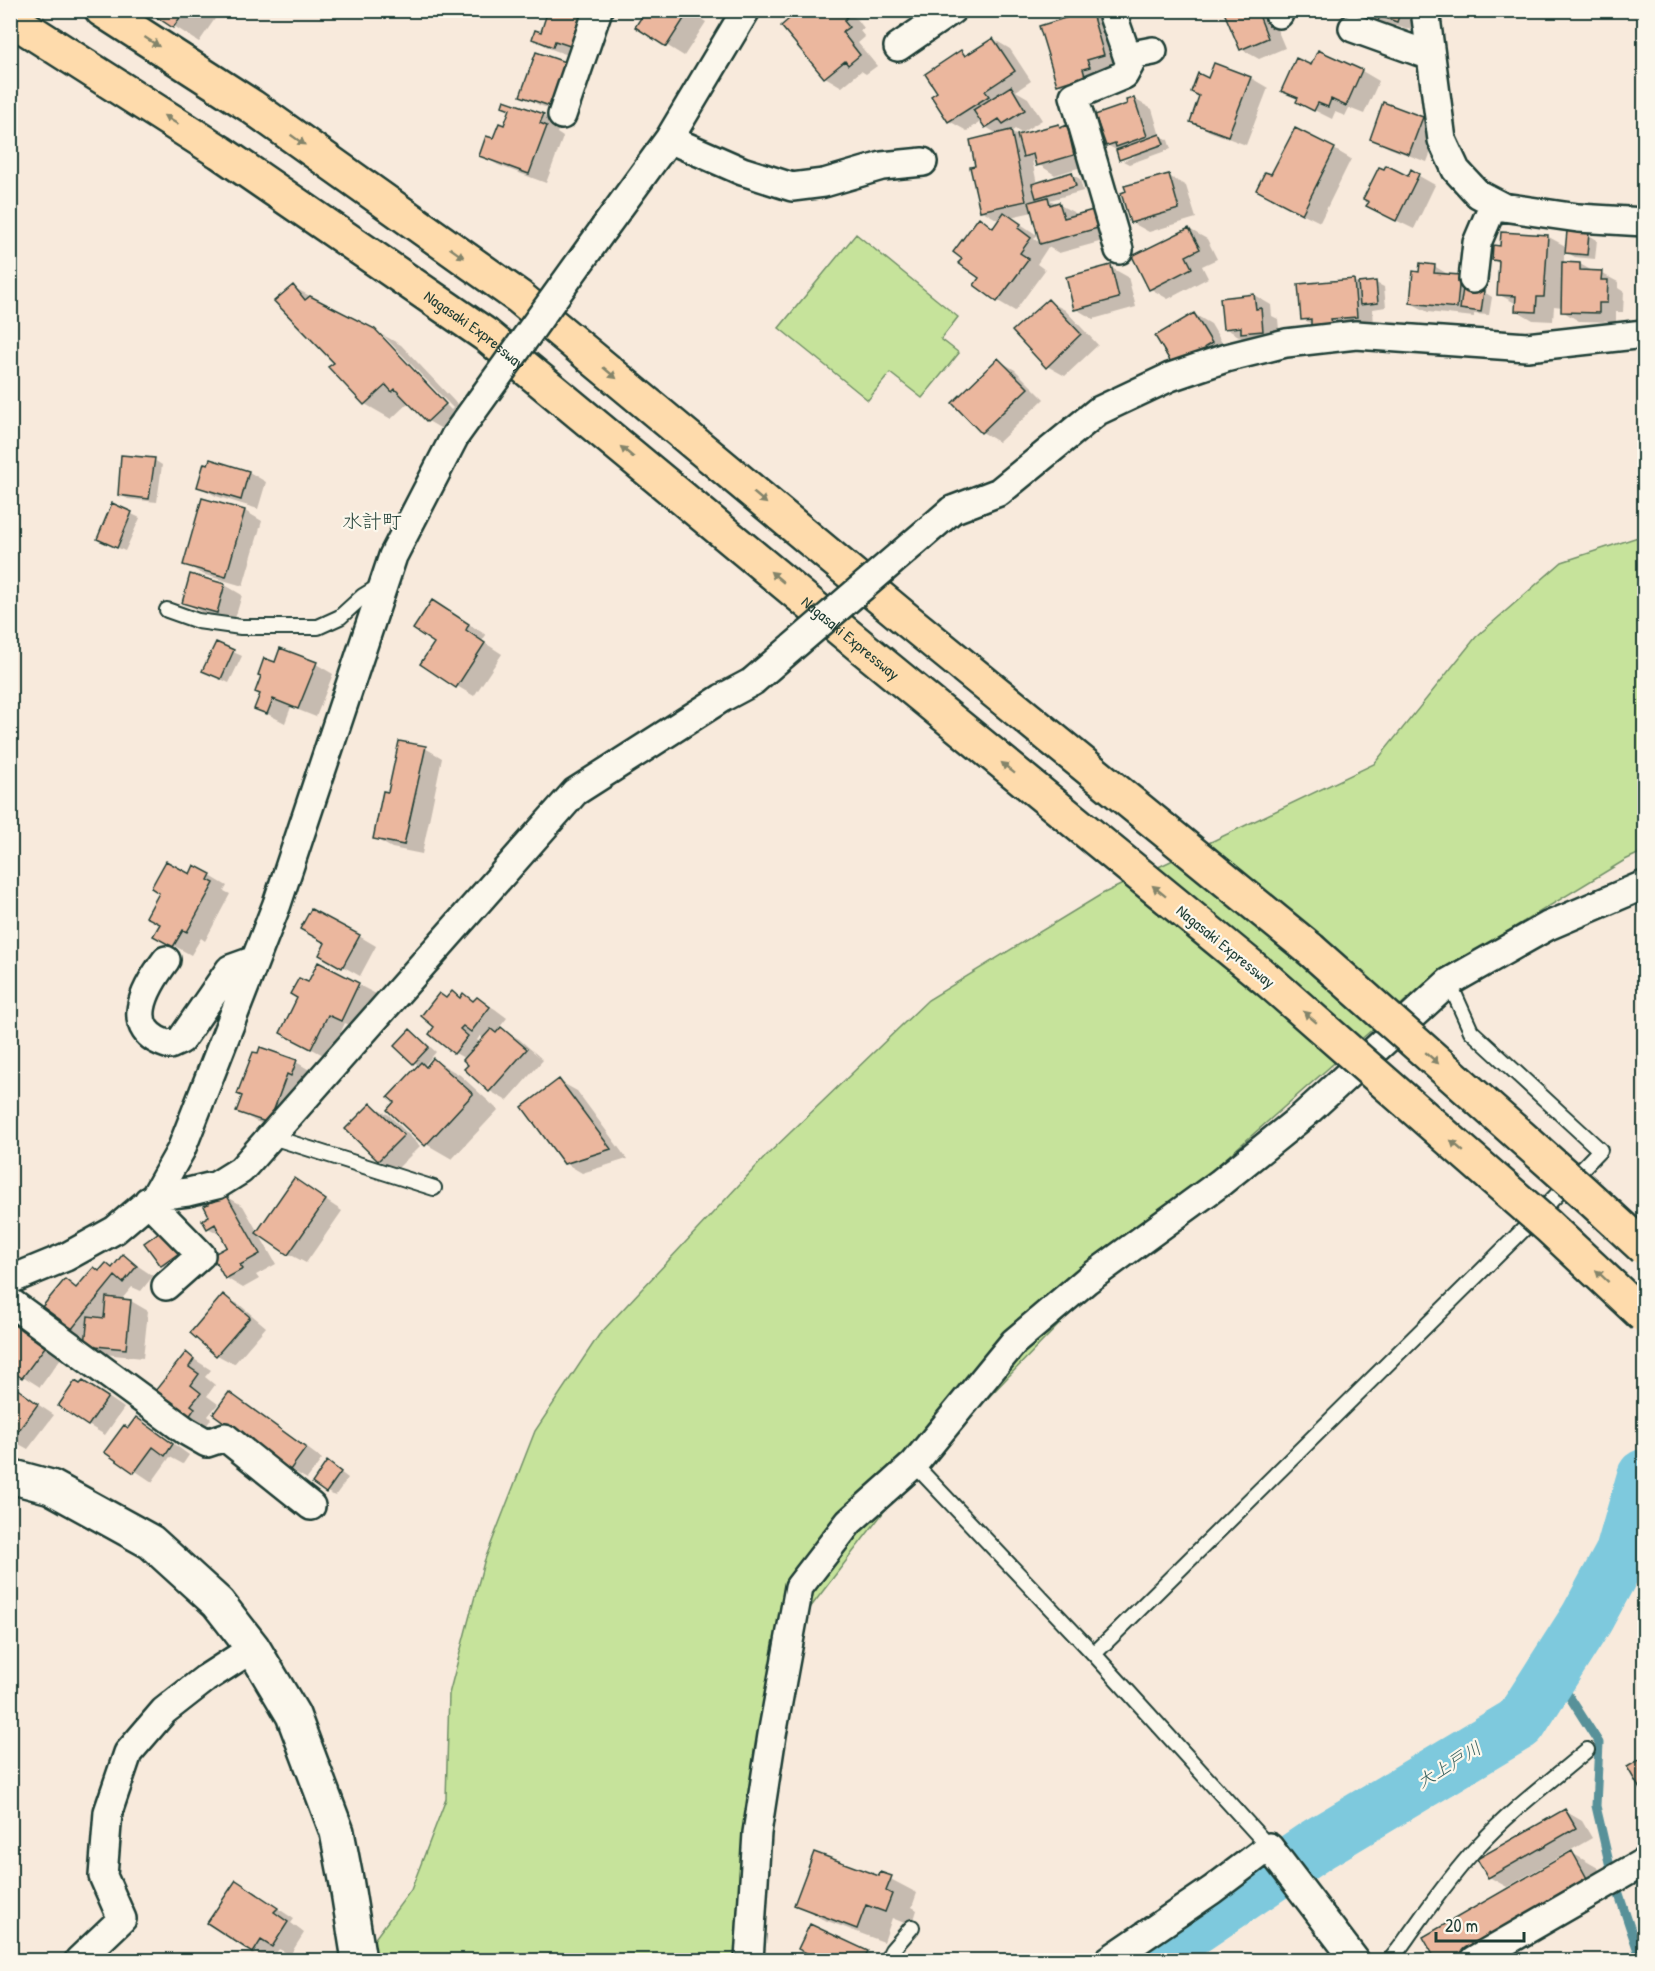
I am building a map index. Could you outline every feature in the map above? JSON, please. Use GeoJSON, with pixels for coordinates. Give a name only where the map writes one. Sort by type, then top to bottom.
{"type":"FeatureCollection","features":[{"type":"Feature","properties":{"kind":"highway"},"geometry":{"type":"LineString","coordinates":[[102,10],[250,106],[519,297],[907,620],[1310,949],[1644,1248]]}},
{"type":"Feature","properties":{"kind":"highway","name":"Nagasaki Expressway"},"geometry":{"type":"LineString","coordinates":[[10,18],[220,152],[486,336],[1269,981],[1548,1226],[1644,1316]]}},
{"type":"Feature","properties":{"kind":"street"},"geometry":{"type":"LineString","coordinates":[[562,115],[598,10]]}},
{"type":"Feature","properties":{"kind":"street"},"geometry":{"type":"LineString","coordinates":[[10,1280],[66,1257],[115,1230],[151,1198],[181,1150],[281,893],[393,556],[455,436],[669,139],[746,10]]}},
{"type":"Feature","properties":{"kind":"street"},"geometry":{"type":"LineString","coordinates":[[898,47],[952,10]]}},
{"type":"Feature","properties":{"kind":"street"},"geometry":{"type":"LineString","coordinates":[[1111,10],[1140,53],[1124,75],[1074,96],[1119,250]]}},
{"type":"Feature","properties":{"kind":"street"},"geometry":{"type":"LineString","coordinates":[[1425,10],[1442,140],[1456,170],[1478,194],[1503,207],[1578,218],[1644,222]]}},
{"type":"Feature","properties":{"kind":"street"},"geometry":{"type":"LineString","coordinates":[[1353,28],[1431,56]]}},
{"type":"Feature","properties":{"kind":"street"},"geometry":{"type":"LineString","coordinates":[[669,139],[742,171],[792,187],[824,183],[882,166],[923,162]]}},
{"type":"Feature","properties":{"kind":"street"},"geometry":{"type":"LineString","coordinates":[[1473,279],[1477,243],[1494,203]]}},
{"type":"Feature","properties":{"kind":"street"},"geometry":{"type":"LineString","coordinates":[[151,1198],[217,1185],[241,1170],[575,792],[722,698],[753,682],[952,510],[999,492],[1098,411],[1170,377],[1226,358],[1286,343],[1356,335],[1527,347],[1644,334]]}},
{"type":"Feature","properties":{"kind":"street"},"geometry":{"type":"LineString","coordinates":[[749,1960],[758,1833],[772,1735],[799,1587],[849,1522],[914,1464],[1014,1342],[1087,1280],[1220,1183],[1303,1116],[1449,982],[1548,926],[1644,885]]}},
{"type":"Feature","properties":{"kind":"street"},"geometry":{"type":"LineString","coordinates":[[166,960],[151,981],[144,996],[140,1018],[145,1031],[158,1042],[170,1045],[181,1040],[230,969],[255,960]]}},
{"type":"Feature","properties":{"kind":"street"},"geometry":{"type":"LineString","coordinates":[[151,1198],[201,1255],[166,1286]]}},
{"type":"Feature","properties":{"kind":"street"},"geometry":{"type":"LineString","coordinates":[[10,1302],[186,1431],[207,1443],[225,1437],[311,1506]]}},
{"type":"Feature","properties":{"kind":"street"},"geometry":{"type":"LineString","coordinates":[[10,1476],[51,1487],[151,1542],[218,1603],[253,1648],[293,1715],[336,1832],[359,1960]]}},
{"type":"Feature","properties":{"kind":"street"},"geometry":{"type":"LineString","coordinates":[[79,1960],[122,1919],[103,1876],[108,1812],[128,1753],[164,1712],[205,1679],[253,1648]]}},
{"type":"Feature","properties":{"kind":"street"},"geometry":{"type":"LineString","coordinates":[[1109,1960],[1212,1890],[1269,1847],[1355,1960]]}},
{"type":"Feature","properties":{"kind":"street"},"geometry":{"type":"LineString","coordinates":[[1474,1960],[1638,1866]]}},
{"type":"Feature","properties":{"kind":"lane"},"geometry":{"type":"LineString","coordinates":[[167,610],[198,621],[241,627],[318,627],[340,617],[363,596],[384,583]]}},
{"type":"Feature","properties":{"kind":"lane"},"geometry":{"type":"LineString","coordinates":[[1094,1654],[1600,1150],[1471,1031],[1449,982]]}},
{"type":"Feature","properties":{"kind":"lane"},"geometry":{"type":"LineString","coordinates":[[272,1137],[434,1188]]}},
{"type":"Feature","properties":{"kind":"lane"},"geometry":{"type":"LineString","coordinates":[[914,1464],[1094,1654],[1269,1847]]}},
{"type":"Feature","properties":{"kind":"lane"},"geometry":{"type":"LineString","coordinates":[[1390,1960],[1479,1844],[1519,1805],[1587,1750]]}},
{"type":"Feature","properties":{"kind":"lane"},"geometry":{"type":"LineString","coordinates":[[886,1960],[912,1928]]}},
{"type":"Feature","properties":{"kind":"green space"},"geometry":{"type":"Polygon","coordinates":[[[856,234],[958,317],[941,339],[959,353],[922,398],[890,373],[868,400],[779,328],[856,234]]]}},
{"type":"Feature","properties":{"kind":"green space"},"geometry":{"type":"Polygon","coordinates":[[[1644,535],[1644,851],[1625,860],[1431,978],[1192,1188],[902,1488],[810,1608],[769,1703],[747,1808],[741,1960],[359,1960],[411,1890],[446,1799],[449,1694],[484,1562],[535,1431],[599,1335],[766,1156],[928,1000],[1102,894],[1374,764],[1476,637],[1562,562],[1644,535]]]}},
{"type":"Feature","properties":{"kind":"building"},"geometry":{"type":"Polygon","coordinates":[[[146,10],[185,10],[173,28],[146,10]]]}},
{"type":"Feature","properties":{"kind":"building"},"geometry":{"type":"Polygon","coordinates":[[[548,10],[590,10],[576,48],[555,41],[553,47],[532,39],[535,30],[541,32],[548,10]]]}},
{"type":"Feature","properties":{"kind":"building"},"geometry":{"type":"Polygon","coordinates":[[[646,10],[689,11],[666,47],[635,27],[646,10]]]}},
{"type":"Feature","properties":{"kind":"building"},"geometry":{"type":"Polygon","coordinates":[[[791,10],[833,10],[835,12],[842,10],[847,17],[844,21],[849,27],[842,32],[860,55],[848,65],[845,61],[824,78],[781,26],[789,19],[786,15],[791,10]]]}},
{"type":"Feature","properties":{"kind":"building"},"geometry":{"type":"Polygon","coordinates":[[[1091,10],[1104,55],[1087,60],[1090,67],[1083,69],[1085,76],[1057,85],[1039,26],[1091,10]]]}},
{"type":"Feature","properties":{"kind":"building"},"geometry":{"type":"Polygon","coordinates":[[[1223,10],[1257,10],[1268,38],[1240,50],[1223,10]]]}},
{"type":"Feature","properties":{"kind":"building"},"geometry":{"type":"Polygon","coordinates":[[[1366,10],[1401,10],[1397,22],[1380,16],[1378,21],[1364,16],[1366,10]]]}},
{"type":"Feature","properties":{"kind":"building"},"geometry":{"type":"Polygon","coordinates":[[[993,38],[1015,71],[985,91],[989,96],[948,122],[931,96],[937,92],[925,74],[961,50],[965,56],[993,38]]]}},
{"type":"Feature","properties":{"kind":"building"},"geometry":{"type":"Polygon","coordinates":[[[1318,50],[1362,70],[1346,106],[1331,99],[1328,107],[1318,103],[1314,111],[1296,102],[1298,98],[1281,91],[1296,58],[1311,65],[1318,50]]]}},
{"type":"Feature","properties":{"kind":"building"},"geometry":{"type":"Polygon","coordinates":[[[536,52],[568,63],[553,107],[520,96],[536,52]]]}},
{"type":"Feature","properties":{"kind":"building"},"geometry":{"type":"Polygon","coordinates":[[[1214,63],[1251,77],[1228,136],[1190,122],[1199,96],[1191,92],[1198,73],[1208,78],[1214,63]]]}},
{"type":"Feature","properties":{"kind":"building"},"geometry":{"type":"Polygon","coordinates":[[[1011,86],[1025,110],[1003,124],[999,119],[985,128],[973,110],[1011,86]]]}},
{"type":"Feature","properties":{"kind":"building"},"geometry":{"type":"Polygon","coordinates":[[[1134,98],[1147,136],[1116,147],[1115,143],[1106,146],[1095,115],[1127,104],[1126,100],[1134,98]]]}},
{"type":"Feature","properties":{"kind":"building"},"geometry":{"type":"Polygon","coordinates":[[[504,100],[544,114],[540,123],[547,126],[529,174],[479,156],[486,136],[493,138],[499,123],[504,125],[510,109],[502,106],[504,100]]]}},
{"type":"Feature","properties":{"kind":"building"},"geometry":{"type":"Polygon","coordinates":[[[1383,102],[1423,117],[1409,154],[1370,139],[1383,102]]]}},
{"type":"Feature","properties":{"kind":"building"},"geometry":{"type":"Polygon","coordinates":[[[1059,124],[1060,128],[1067,125],[1074,155],[1036,166],[1033,154],[1023,157],[1017,135],[1059,124]]]}},
{"type":"Feature","properties":{"kind":"building"},"geometry":{"type":"Polygon","coordinates":[[[1295,128],[1335,148],[1302,214],[1256,190],[1265,172],[1271,174],[1295,128]]]}},
{"type":"Feature","properties":{"kind":"building"},"geometry":{"type":"Polygon","coordinates":[[[1011,130],[1026,201],[980,211],[970,167],[975,166],[970,140],[1011,130]]]}},
{"type":"Feature","properties":{"kind":"building"},"geometry":{"type":"Polygon","coordinates":[[[1160,134],[1164,144],[1119,160],[1116,150],[1160,134]]]}},
{"type":"Feature","properties":{"kind":"building"},"geometry":{"type":"Polygon","coordinates":[[[1386,165],[1408,176],[1411,169],[1419,174],[1396,221],[1366,206],[1369,202],[1363,199],[1379,167],[1384,169],[1386,165]]]}},
{"type":"Feature","properties":{"kind":"building"},"geometry":{"type":"Polygon","coordinates":[[[1072,172],[1076,186],[1036,198],[1032,184],[1072,172]]]}},
{"type":"Feature","properties":{"kind":"building"},"geometry":{"type":"Polygon","coordinates":[[[1169,174],[1179,209],[1130,223],[1121,193],[1126,191],[1124,186],[1169,174]]]}},
{"type":"Feature","properties":{"kind":"building"},"geometry":{"type":"Polygon","coordinates":[[[1048,197],[1050,205],[1059,202],[1064,218],[1093,210],[1098,228],[1040,244],[1029,202],[1048,197]]]}},
{"type":"Feature","properties":{"kind":"building"},"geometry":{"type":"Polygon","coordinates":[[[1004,212],[1021,224],[1018,228],[1031,238],[1020,253],[1029,259],[997,302],[974,285],[979,278],[958,263],[962,259],[953,252],[979,217],[993,228],[1004,212]]]}},
{"type":"Feature","properties":{"kind":"building"},"geometry":{"type":"Polygon","coordinates":[[[1189,228],[1200,249],[1186,256],[1192,268],[1149,290],[1132,256],[1189,228]]]}},
{"type":"Feature","properties":{"kind":"building"},"geometry":{"type":"Polygon","coordinates":[[[1567,231],[1589,233],[1587,255],[1565,253],[1567,231]]]}},
{"type":"Feature","properties":{"kind":"building"},"geometry":{"type":"Polygon","coordinates":[[[1501,232],[1548,235],[1544,297],[1537,297],[1536,312],[1515,311],[1516,296],[1497,295],[1499,261],[1492,260],[1493,245],[1500,246],[1501,232]]]}},
{"type":"Feature","properties":{"kind":"building"},"geometry":{"type":"Polygon","coordinates":[[[1562,262],[1580,263],[1580,270],[1602,271],[1601,280],[1608,280],[1607,303],[1599,303],[1599,313],[1561,312],[1562,262]]]}},
{"type":"Feature","properties":{"kind":"building"},"geometry":{"type":"Polygon","coordinates":[[[1420,263],[1435,265],[1434,273],[1460,275],[1457,308],[1410,303],[1413,271],[1419,272],[1420,263]]]}},
{"type":"Feature","properties":{"kind":"building"},"geometry":{"type":"Polygon","coordinates":[[[1111,265],[1119,298],[1074,310],[1066,277],[1111,265]]]}},
{"type":"Feature","properties":{"kind":"building"},"geometry":{"type":"Polygon","coordinates":[[[1354,279],[1357,317],[1331,319],[1332,324],[1311,326],[1311,319],[1301,320],[1298,284],[1354,279]]]}},
{"type":"Feature","properties":{"kind":"building"},"geometry":{"type":"Polygon","coordinates":[[[1376,281],[1378,303],[1360,305],[1358,283],[1376,281]]]}},
{"type":"Feature","properties":{"kind":"building"},"geometry":{"type":"Polygon","coordinates":[[[293,285],[305,300],[310,296],[375,329],[446,404],[427,422],[395,389],[392,392],[386,385],[364,405],[328,367],[334,363],[274,301],[293,285]]]}},
{"type":"Feature","properties":{"kind":"building"},"geometry":{"type":"Polygon","coordinates":[[[1463,288],[1484,291],[1481,312],[1460,309],[1463,288]]]}},
{"type":"Feature","properties":{"kind":"building"},"geometry":{"type":"Polygon","coordinates":[[[1254,294],[1256,309],[1261,308],[1263,331],[1241,333],[1241,327],[1223,329],[1220,298],[1254,294]]]}},
{"type":"Feature","properties":{"kind":"building"},"geometry":{"type":"Polygon","coordinates":[[[1048,299],[1081,334],[1046,368],[1012,331],[1048,299]]]}},
{"type":"Feature","properties":{"kind":"building"},"geometry":{"type":"Polygon","coordinates":[[[1194,313],[1212,343],[1205,347],[1208,352],[1188,364],[1184,357],[1172,364],[1155,336],[1194,313]]]}},
{"type":"Feature","properties":{"kind":"building"},"geometry":{"type":"Polygon","coordinates":[[[998,358],[1028,388],[981,433],[952,403],[998,358]]]}},
{"type":"Feature","properties":{"kind":"building"},"geometry":{"type":"Polygon","coordinates":[[[121,455],[155,458],[149,499],[118,495],[121,455]]]}},
{"type":"Feature","properties":{"kind":"building"},"geometry":{"type":"Polygon","coordinates":[[[210,459],[249,471],[241,500],[197,487],[204,463],[208,464],[210,459]]]}},
{"type":"Feature","properties":{"kind":"building"},"geometry":{"type":"Polygon","coordinates":[[[202,498],[245,510],[226,577],[183,565],[202,498]]]}},
{"type":"Feature","properties":{"kind":"building"},"geometry":{"type":"Polygon","coordinates":[[[112,503],[132,512],[117,548],[97,539],[112,503]]]}},
{"type":"Feature","properties":{"kind":"building"},"geometry":{"type":"Polygon","coordinates":[[[190,574],[225,584],[217,613],[182,603],[190,574]]]}},
{"type":"Feature","properties":{"kind":"building"},"geometry":{"type":"Polygon","coordinates":[[[432,600],[469,624],[466,630],[485,643],[456,688],[420,664],[434,643],[413,629],[432,600]]]}},
{"type":"Feature","properties":{"kind":"building"},"geometry":{"type":"Polygon","coordinates":[[[216,642],[234,650],[221,679],[202,671],[216,642]]]}},
{"type":"Feature","properties":{"kind":"building"},"geometry":{"type":"Polygon","coordinates":[[[280,648],[317,662],[298,709],[273,699],[267,714],[254,709],[260,694],[255,692],[261,676],[258,675],[264,658],[275,662],[280,648]]]}},
{"type":"Feature","properties":{"kind":"building"},"geometry":{"type":"Polygon","coordinates":[[[399,741],[426,746],[404,845],[373,839],[383,791],[388,792],[399,741]]]}},
{"type":"Feature","properties":{"kind":"building"},"geometry":{"type":"Polygon","coordinates":[[[166,861],[190,874],[194,865],[211,874],[208,880],[214,883],[187,932],[183,930],[173,947],[153,936],[160,924],[146,917],[159,893],[151,888],[166,861]]]}},
{"type":"Feature","properties":{"kind":"building"},"geometry":{"type":"Polygon","coordinates":[[[311,909],[360,935],[342,968],[319,955],[325,943],[300,929],[311,909]]]}},
{"type":"Feature","properties":{"kind":"building"},"geometry":{"type":"Polygon","coordinates":[[[318,962],[359,983],[341,1021],[328,1015],[311,1049],[280,1033],[297,998],[290,994],[299,978],[308,982],[318,962]]]}},
{"type":"Feature","properties":{"kind":"building"},"geometry":{"type":"Polygon","coordinates":[[[452,991],[460,998],[463,993],[473,1001],[477,997],[490,1007],[471,1032],[463,1026],[460,1029],[468,1036],[454,1054],[429,1034],[434,1027],[421,1016],[439,993],[446,998],[452,991]]]}},
{"type":"Feature","properties":{"kind":"building"},"geometry":{"type":"Polygon","coordinates":[[[501,1027],[527,1049],[489,1092],[464,1069],[468,1065],[463,1060],[491,1029],[496,1033],[501,1027]]]}},
{"type":"Feature","properties":{"kind":"building"},"geometry":{"type":"Polygon","coordinates":[[[410,1029],[429,1047],[413,1064],[394,1046],[410,1029]]]}},
{"type":"Feature","properties":{"kind":"building"},"geometry":{"type":"Polygon","coordinates":[[[260,1047],[297,1060],[291,1076],[287,1074],[269,1123],[236,1112],[242,1096],[237,1094],[253,1052],[258,1053],[260,1047]]]}},
{"type":"Feature","properties":{"kind":"building"},"geometry":{"type":"Polygon","coordinates":[[[433,1058],[473,1094],[425,1146],[387,1110],[394,1102],[388,1097],[421,1062],[426,1067],[433,1058]]]}},
{"type":"Feature","properties":{"kind":"building"},"geometry":{"type":"Polygon","coordinates":[[[559,1079],[611,1149],[564,1164],[522,1107],[559,1079]]]}},
{"type":"Feature","properties":{"kind":"building"},"geometry":{"type":"Polygon","coordinates":[[[371,1103],[404,1135],[378,1161],[345,1129],[371,1103]]]}},
{"type":"Feature","properties":{"kind":"building"},"geometry":{"type":"Polygon","coordinates":[[[294,1178],[326,1200],[288,1255],[256,1233],[294,1178]]]}},
{"type":"Feature","properties":{"kind":"building"},"geometry":{"type":"Polygon","coordinates":[[[226,1194],[260,1254],[240,1265],[243,1269],[225,1279],[212,1255],[227,1247],[215,1224],[207,1229],[202,1220],[209,1216],[204,1206],[226,1194]]]}},
{"type":"Feature","properties":{"kind":"building"},"geometry":{"type":"Polygon","coordinates":[[[162,1230],[179,1253],[161,1266],[144,1243],[162,1230]]]}},
{"type":"Feature","properties":{"kind":"building"},"geometry":{"type":"Polygon","coordinates":[[[123,1254],[137,1266],[123,1283],[115,1276],[71,1330],[42,1307],[65,1279],[76,1288],[94,1267],[99,1271],[106,1263],[112,1268],[123,1254]]]}},
{"type":"Feature","properties":{"kind":"building"},"geometry":{"type":"Polygon","coordinates":[[[223,1294],[250,1317],[216,1356],[190,1333],[223,1294]]]}},
{"type":"Feature","properties":{"kind":"building"},"geometry":{"type":"Polygon","coordinates":[[[106,1297],[131,1300],[126,1349],[85,1345],[88,1316],[104,1318],[106,1297]]]}},
{"type":"Feature","properties":{"kind":"building"},"geometry":{"type":"Polygon","coordinates":[[[10,1322],[45,1347],[22,1378],[10,1370],[10,1322]]]}},
{"type":"Feature","properties":{"kind":"building"},"geometry":{"type":"Polygon","coordinates":[[[186,1352],[194,1359],[189,1367],[199,1374],[191,1385],[201,1393],[191,1405],[195,1408],[189,1417],[155,1391],[186,1352]]]}},
{"type":"Feature","properties":{"kind":"building"},"geometry":{"type":"Polygon","coordinates":[[[75,1381],[80,1384],[83,1381],[108,1397],[88,1426],[58,1406],[75,1381]]]}},
{"type":"Feature","properties":{"kind":"building"},"geometry":{"type":"Polygon","coordinates":[[[16,1388],[38,1404],[11,1441],[10,1396],[16,1388]]]}},
{"type":"Feature","properties":{"kind":"building"},"geometry":{"type":"Polygon","coordinates":[[[229,1392],[306,1448],[290,1470],[213,1414],[229,1392]]]}},
{"type":"Feature","properties":{"kind":"building"},"geometry":{"type":"Polygon","coordinates":[[[136,1417],[173,1444],[165,1456],[153,1447],[134,1473],[104,1452],[124,1425],[128,1428],[136,1417]]]}},
{"type":"Feature","properties":{"kind":"building"},"geometry":{"type":"Polygon","coordinates":[[[327,1461],[341,1472],[326,1493],[312,1483],[327,1461]]]}},
{"type":"Feature","properties":{"kind":"building"},"geometry":{"type":"Polygon","coordinates":[[[1644,1757],[1644,1796],[1627,1767],[1644,1757]]]}},
{"type":"Feature","properties":{"kind":"building"},"geometry":{"type":"Polygon","coordinates":[[[1565,1809],[1576,1828],[1488,1878],[1477,1859],[1565,1809]]]}},
{"type":"Feature","properties":{"kind":"building"},"geometry":{"type":"Polygon","coordinates":[[[1572,1851],[1589,1882],[1454,1960],[1436,1960],[1423,1937],[1572,1851]]]}},
{"type":"Feature","properties":{"kind":"building"},"geometry":{"type":"Polygon","coordinates":[[[814,1852],[879,1876],[880,1872],[892,1876],[886,1891],[892,1894],[885,1912],[866,1905],[857,1929],[794,1905],[814,1852]]]}},
{"type":"Feature","properties":{"kind":"building"},"geometry":{"type":"Polygon","coordinates":[[[236,1880],[278,1908],[274,1912],[288,1922],[272,1947],[261,1940],[253,1953],[207,1923],[236,1880]]]}},
{"type":"Feature","properties":{"kind":"building"},"geometry":{"type":"Polygon","coordinates":[[[810,1924],[868,1951],[863,1960],[806,1960],[809,1954],[798,1949],[810,1924]]]}},
{"type":"Feature","properties":{"kind":"waterway","name":"大上戸川"},"geometry":{"type":"LineString","coordinates":[[1146,1960],[1318,1844],[1520,1723],[1587,1618],[1622,1553],[1644,1476]]}},
{"type":"Feature","properties":{"kind":"waterway"},"geometry":{"type":"LineString","coordinates":[[1553,1671],[1599,1743],[1596,1806],[1611,1871],[1641,1960]]}},
{"type":"Feature","properties":{"kind":"district","name":"水計町"},"geometry":{"type":"Point","coordinates":[372,521]}}]}
